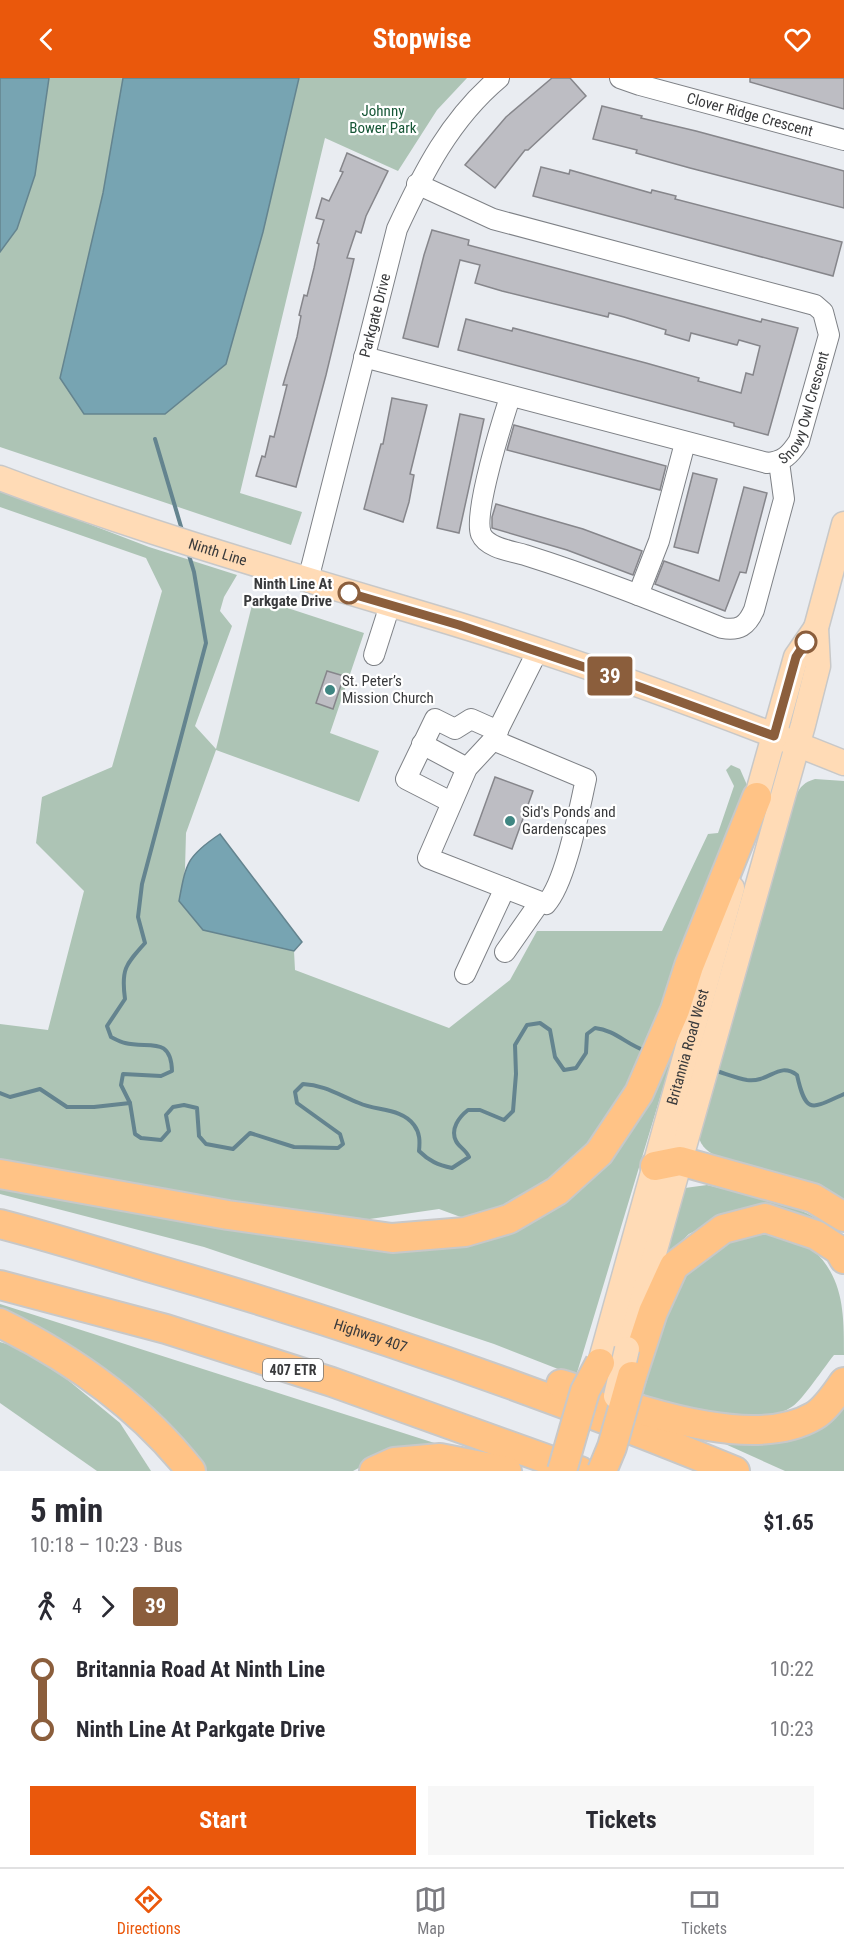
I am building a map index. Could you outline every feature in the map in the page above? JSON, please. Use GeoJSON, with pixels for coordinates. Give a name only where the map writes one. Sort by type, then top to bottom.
{"type":"FeatureCollection","features":[{"type":"Feature","properties":{"kind":"highway"},"geometry":{"type":"LineString","coordinates":[[0,1174],[228,1215],[392,1238],[465,1232],[509,1219],[557,1191],[599,1153],[699,1010],[689,966],[757,797]]}},
{"type":"Feature","properties":{"kind":"highway"},"geometry":{"type":"LineString","coordinates":[[668,1163],[813,1198],[844,1217]]}},
{"type":"Feature","properties":{"kind":"highway"},"geometry":{"type":"LineString","coordinates":[[562,1471],[585,1391],[616,1358],[653,1312],[674,1266],[723,1228],[765,1218],[816,1235],[839,1250],[844,1259]]}},
{"type":"Feature","properties":{"kind":"highway","name":"Highway 407"},"geometry":{"type":"LineString","coordinates":[[0,1224],[216,1286],[354,1329],[631,1429],[735,1471]]}},
{"type":"Feature","properties":{"kind":"highway","name":"407 ETR"},"geometry":{"type":"LineString","coordinates":[[0,1285],[166,1329],[333,1382],[580,1471]]}},
{"type":"Feature","properties":{"kind":"highway"},"geometry":{"type":"LineString","coordinates":[[0,1323],[70,1362],[107,1388],[158,1433],[191,1471]]}},
{"type":"Feature","properties":{"kind":"highway"},"geometry":{"type":"LineString","coordinates":[[600,1471],[612,1447],[616,1358]]}},
{"type":"Feature","properties":{"kind":"highway"},"geometry":{"type":"LineString","coordinates":[[486,1376],[514,1369],[653,1413],[714,1427],[760,1430],[793,1425],[816,1415],[844,1382]]}},
{"type":"Feature","properties":{"kind":"highway"},"geometry":{"type":"LineString","coordinates":[[374,1471],[393,1462],[440,1458],[507,1471]]}},
{"type":"Feature","properties":{"kind":"main road","name":"Ninth Line"},"geometry":{"type":"LineString","coordinates":[[0,478],[155,533],[537,652],[746,724],[844,763]]}},
{"type":"Feature","properties":{"kind":"main road","name":"Britannia Road West"},"geometry":{"type":"LineString","coordinates":[[573,1471],[616,1358],[681,1113],[699,1010],[797,745],[818,666],[816,628],[844,524]]}},
{"type":"Feature","properties":{"kind":"main road","name":"Britannia Road West"},"geometry":{"type":"LineString","coordinates":[[757,797],[796,657],[816,628]]}},
{"type":"Feature","properties":{"kind":"street","name":"Parkgate Drive"},"geometry":{"type":"LineString","coordinates":[[308,580],[397,229],[417,184],[445,136],[466,110],[499,78]]}},
{"type":"Feature","properties":{"kind":"street","name":"Clover Ridge Crescent"},"geometry":{"type":"LineString","coordinates":[[620,78],[844,140]]}},
{"type":"Feature","properties":{"kind":"street","name":"Snowy Owl Crescent"},"geometry":{"type":"LineString","coordinates":[[364,357],[767,463],[779,462],[791,454],[799,441],[829,335],[823,312],[806,302],[493,219],[417,184]]}},
{"type":"Feature","properties":{"kind":"street"},"geometry":{"type":"LineString","coordinates":[[510,397],[494,447],[478,522],[482,535],[488,543],[559,566],[722,628],[731,630],[742,628],[749,621],[754,610],[784,499],[779,462]]}},
{"type":"Feature","properties":{"kind":"street"},"geometry":{"type":"LineString","coordinates":[[638,595],[659,541],[685,442]]}},
{"type":"Feature","properties":{"kind":"street"},"geometry":{"type":"LineString","coordinates":[[374,655],[390,605]]}},
{"type":"Feature","properties":{"kind":"street"},"geometry":{"type":"LineString","coordinates":[[451,802],[406,779],[435,719],[455,729],[471,719],[496,736],[586,779],[572,838],[553,896],[546,904],[428,858],[467,768],[496,736],[537,652]]}},
{"type":"Feature","properties":{"kind":"street"},"geometry":{"type":"LineString","coordinates":[[422,744],[467,768]]}},
{"type":"Feature","properties":{"kind":"street"},"geometry":{"type":"LineString","coordinates":[[465,974],[505,888]]}},
{"type":"Feature","properties":{"kind":"street"},"geometry":{"type":"LineString","coordinates":[[505,952],[540,902]]}},
{"type":"Feature","properties":{"kind":"green space","name":"Johnny Bower Park"},"geometry":{"type":"Polygon","coordinates":[[[49,78],[123,78],[103,193],[263,232],[299,78],[467,78],[437,110],[398,171],[325,138],[240,493],[302,512],[291,545],[0,447],[0,252],[17,229],[35,175],[49,78]]]}},
{"type":"Feature","properties":{"kind":"green space"},"geometry":{"type":"Polygon","coordinates":[[[0,490],[149,547],[237,575],[224,597],[220,611],[232,626],[195,726],[216,749],[254,597],[364,633],[330,733],[379,751],[359,802],[216,750],[186,833],[185,869],[180,901],[205,930],[294,951],[295,970],[449,1028],[510,980],[537,931],[662,931],[708,834],[718,833],[734,786],[726,770],[731,765],[740,769],[747,785],[655,1033],[607,1127],[570,1166],[523,1199],[466,1219],[439,1209],[342,1223],[0,1163],[0,1024],[48,1030],[84,891],[36,843],[42,797],[112,767],[162,591],[146,558],[0,507],[0,490]]]}},
{"type":"Feature","properties":{"kind":"green space"},"geometry":{"type":"Polygon","coordinates":[[[815,779],[844,781],[844,1203],[716,1156],[703,1146],[698,1132],[796,796],[803,785],[815,779]]]}},
{"type":"Feature","properties":{"kind":"green space"},"geometry":{"type":"Polygon","coordinates":[[[682,1025],[576,1376],[494,1344],[204,1247],[0,1194],[0,1182],[371,1247],[571,1191],[682,1025]]]}},
{"type":"Feature","properties":{"kind":"green space"},"geometry":{"type":"Polygon","coordinates":[[[707,1185],[762,1198],[798,1210],[815,1217],[844,1240],[719,1219],[689,1234],[666,1256],[685,1188],[707,1185]]]}},
{"type":"Feature","properties":{"kind":"green space"},"geometry":{"type":"Polygon","coordinates":[[[778,1234],[812,1249],[823,1260],[830,1272],[840,1297],[844,1355],[834,1355],[797,1402],[777,1414],[758,1417],[713,1415],[669,1404],[633,1389],[683,1269],[742,1235],[778,1234]]]}},
{"type":"Feature","properties":{"kind":"green space"},"geometry":{"type":"Polygon","coordinates":[[[0,1304],[447,1447],[385,1454],[353,1471],[203,1471],[0,1313],[0,1304]]]}},
{"type":"Feature","properties":{"kind":"green space"},"geometry":{"type":"Polygon","coordinates":[[[0,1342],[13,1346],[63,1376],[120,1423],[151,1471],[97,1471],[0,1403],[0,1342]]]}},
{"type":"Feature","properties":{"kind":"green space"},"geometry":{"type":"Polygon","coordinates":[[[844,1397],[844,1471],[785,1471],[714,1439],[844,1397]]]}},
{"type":"Feature","properties":{"kind":"water"},"geometry":{"type":"Polygon","coordinates":[[[0,78],[49,78],[35,175],[17,229],[0,252],[0,78]]]}},
{"type":"Feature","properties":{"kind":"water"},"geometry":{"type":"Polygon","coordinates":[[[123,78],[299,78],[263,232],[226,364],[165,414],[84,414],[60,378],[103,193],[123,78]]]}},
{"type":"Feature","properties":{"kind":"water"},"geometry":{"type":"Polygon","coordinates":[[[220,834],[302,942],[294,951],[203,930],[179,901],[190,861],[201,848],[220,834]]]}},
{"type":"Feature","properties":{"kind":"building"},"geometry":{"type":"Polygon","coordinates":[[[552,78],[570,78],[586,96],[528,150],[525,150],[495,188],[465,165],[506,117],[552,78]]]}},
{"type":"Feature","properties":{"kind":"building"},"geometry":{"type":"Polygon","coordinates":[[[750,78],[844,78],[844,109],[750,82],[750,78]]]}},
{"type":"Feature","properties":{"kind":"building"},"geometry":{"type":"Polygon","coordinates":[[[602,106],[844,171],[844,208],[690,168],[636,153],[637,150],[593,139],[602,106]]]}},
{"type":"Feature","properties":{"kind":"building"},"geometry":{"type":"Polygon","coordinates":[[[347,153],[388,171],[366,216],[361,233],[356,231],[347,258],[354,259],[296,487],[256,476],[262,456],[265,457],[270,436],[274,437],[287,385],[283,385],[297,337],[301,316],[299,315],[304,295],[307,296],[319,244],[317,243],[324,220],[316,218],[322,198],[329,201],[343,172],[340,171],[347,153]]]}},
{"type":"Feature","properties":{"kind":"building"},"geometry":{"type":"Polygon","coordinates":[[[541,167],[569,174],[570,170],[651,193],[652,190],[676,196],[675,199],[842,242],[833,276],[533,196],[541,167]]]}},
{"type":"Feature","properties":{"kind":"building"},"geometry":{"type":"Polygon","coordinates":[[[432,230],[469,240],[468,245],[761,322],[762,319],[798,328],[768,435],[734,426],[734,423],[458,350],[466,319],[512,331],[513,328],[646,363],[741,393],[746,373],[753,375],[760,346],[739,340],[737,345],[691,333],[689,341],[665,334],[666,330],[624,317],[609,313],[608,317],[502,291],[475,283],[480,265],[460,260],[438,347],[403,338],[432,230]]]}},
{"type":"Feature","properties":{"kind":"building"},"geometry":{"type":"Polygon","coordinates":[[[392,398],[427,405],[410,474],[414,475],[403,522],[364,509],[381,444],[383,444],[392,398]]]}},
{"type":"Feature","properties":{"kind":"building"},"geometry":{"type":"Polygon","coordinates":[[[460,414],[484,419],[459,533],[437,528],[460,414]]]}},
{"type":"Feature","properties":{"kind":"building"},"geometry":{"type":"Polygon","coordinates":[[[514,425],[666,466],[660,490],[507,450],[514,425]]]}},
{"type":"Feature","properties":{"kind":"building"},"geometry":{"type":"Polygon","coordinates":[[[693,473],[717,479],[698,553],[674,547],[693,473]]]}},
{"type":"Feature","properties":{"kind":"building"},"geometry":{"type":"Polygon","coordinates":[[[744,487],[767,493],[746,573],[740,572],[725,611],[655,584],[664,561],[719,581],[744,487]]]}},
{"type":"Feature","properties":{"kind":"building"},"geometry":{"type":"Polygon","coordinates":[[[496,504],[583,529],[642,551],[633,575],[567,550],[492,528],[492,517],[496,504]]]}},
{"type":"Feature","properties":{"kind":"building","name":"St. Peter’s Mission Church"},"geometry":{"type":"Polygon","coordinates":[[[327,671],[344,676],[333,709],[316,703],[327,671]]]}},
{"type":"Feature","properties":{"kind":"building"},"geometry":{"type":"Polygon","coordinates":[[[495,777],[533,791],[512,849],[474,835],[495,777]]]}},
{"type":"Feature","properties":{"kind":"waterway"},"geometry":{"type":"LineString","coordinates":[[155,439],[182,530]]}},
{"type":"Feature","properties":{"kind":"waterway"},"geometry":{"type":"LineString","coordinates":[[188,552],[194,572],[206,643],[142,884],[138,917],[145,943],[126,968],[124,974],[125,999],[107,1026],[111,1037],[125,1043],[163,1048],[171,1060],[172,1071],[161,1076],[123,1074],[121,1085],[130,1103],[135,1134],[141,1138],[161,1140],[169,1131],[166,1115],[173,1107],[184,1105],[197,1108],[199,1136],[206,1144],[233,1149],[250,1133],[294,1147],[338,1148],[343,1144],[340,1134],[297,1103],[295,1092],[303,1084],[325,1088],[366,1106],[403,1116],[414,1125],[417,1131],[419,1151],[434,1162],[452,1168],[469,1157],[454,1137],[456,1124],[468,1110],[480,1110],[504,1120],[513,1111],[516,1074],[515,1045],[527,1025],[540,1023],[550,1030],[555,1057],[564,1070],[576,1068],[586,1053],[587,1034],[595,1028],[609,1032],[646,1051]]}},
{"type":"Feature","properties":{"kind":"waterway"},"geometry":{"type":"LineString","coordinates":[[713,1070],[747,1080],[762,1079],[779,1071],[790,1071],[797,1075],[804,1097],[807,1103],[812,1105],[824,1103],[844,1094]]}},
{"type":"Feature","properties":{"kind":"waterway"},"geometry":{"type":"LineString","coordinates":[[0,1093],[10,1097],[40,1089],[67,1107],[130,1103]]}},
{"type":"Feature","properties":{"kind":"bus line","name":"39"},"geometry":{"type":"LineString","coordinates":[[349,593],[459,625],[593,670],[774,736],[796,657],[806,642]]}},
{"type":"Feature","properties":{"kind":"place","name":"Ninth Line At Parkgate Drive"},"geometry":{"type":"Point","coordinates":[349,593]}},
{"type":"Feature","properties":{"kind":"place","name":"St. Peter’s Mission Church"},"geometry":{"type":"Point","coordinates":[330,690]}},
{"type":"Feature","properties":{"kind":"place","name":"Sid's Ponds and Gardenscapes"},"geometry":{"type":"Point","coordinates":[510,821]}}]}
